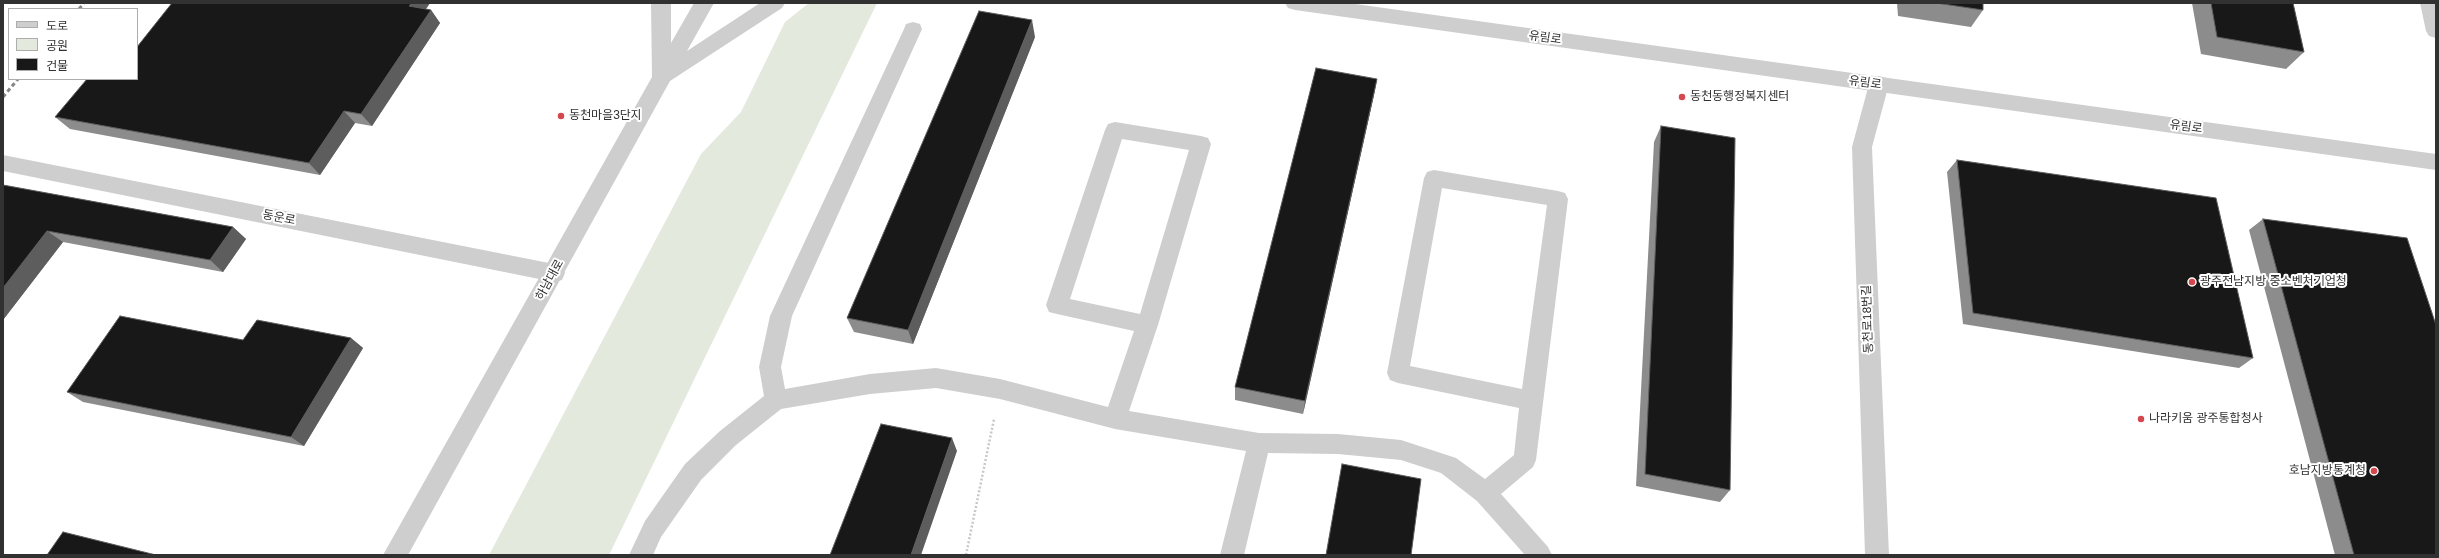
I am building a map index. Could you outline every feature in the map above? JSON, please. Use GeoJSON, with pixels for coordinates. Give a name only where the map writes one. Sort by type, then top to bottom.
{"type":"FeatureCollection","features":[{"type":"Feature","properties":{"kind":"street"},"geometry":{"type":"LineString","coordinates":[[661,3],[662,78]]}},
{"type":"Feature","properties":{"kind":"street","name":"하남대로"},"geometry":{"type":"LineString","coordinates":[[395,555],[704,3]]}},
{"type":"Feature","properties":{"kind":"street"},"geometry":{"type":"LineString","coordinates":[[662,78],[775,3]]}},
{"type":"Feature","properties":{"kind":"street","name":"유림로"},"geometry":{"type":"LineString","coordinates":[[1295,3],[2436,162]]}},
{"type":"Feature","properties":{"kind":"street"},"geometry":{"type":"LineString","coordinates":[[2430,3],[2436,31]]}},
{"type":"Feature","properties":{"kind":"street","name":"동천로18번길"},"geometry":{"type":"LineString","coordinates":[[1876,555],[1862,147],[1879,84]]}},
{"type":"Feature","properties":{"kind":"street","name":"동운로"},"geometry":{"type":"LineString","coordinates":[[3,163],[554,273]]}},
{"type":"Feature","properties":{"kind":"lane"},"geometry":{"type":"LineString","coordinates":[[776,400],[770,367],[781,316],[913,29]]}},
{"type":"Feature","properties":{"kind":"lane"},"geometry":{"type":"LineString","coordinates":[[1115,419],[1147,325],[1201,144],[1116,130],[1056,305],[1147,325]]}},
{"type":"Feature","properties":{"kind":"lane"},"geometry":{"type":"LineString","coordinates":[[1485,493],[1525,460],[1531,401],[1558,199],[1434,178],[1398,373],[1531,401]]}},
{"type":"Feature","properties":{"kind":"lane"},"geometry":{"type":"LineString","coordinates":[[641,555],[653,529],[693,472],[728,438],[776,400],[870,384],[936,378],[1000,389],[1115,419],[1259,443],[1338,444],[1401,450],[1448,465],[1485,493],[1540,555]]}},
{"type":"Feature","properties":{"kind":"lane"},"geometry":{"type":"LineString","coordinates":[[1232,555],[1259,443]]}},
{"type":"Feature","properties":{"kind":"path"},"geometry":{"type":"LineString","coordinates":[[966,555],[1000,389]]}},
{"type":"Feature","properties":{"kind":"green space"},"geometry":{"type":"Polygon","coordinates":[[[809,3],[877,3],[609,555],[489,555],[701,154],[741,112],[785,22],[809,3]]]}},
{"type":"Feature","properties":{"kind":"building"},"geometry":{"type":"Polygon","coordinates":[[[172,3],[412,3],[409,6],[431,10],[361,114],[344,111],[309,163],[55,117],[86,80],[138,80],[138,46],[172,3]]]}},
{"type":"Feature","properties":{"kind":"building"},"geometry":{"type":"Polygon","coordinates":[[[1936,3],[1983,3],[1983,10],[1936,3]]]}},
{"type":"Feature","properties":{"kind":"building"},"geometry":{"type":"Polygon","coordinates":[[[2211,3],[2293,3],[2304,52],[2217,37],[2211,3]]]}},
{"type":"Feature","properties":{"kind":"building"},"geometry":{"type":"Polygon","coordinates":[[[979,11],[1032,20],[908,330],[847,318],[979,11]]]}},
{"type":"Feature","properties":{"kind":"building"},"geometry":{"type":"Polygon","coordinates":[[[1316,68],[1377,79],[1305,401],[1235,387],[1316,68]]]}},
{"type":"Feature","properties":{"kind":"building"},"geometry":{"type":"Polygon","coordinates":[[[1661,126],[1735,138],[1730,490],[1645,474],[1661,126]]]}},
{"type":"Feature","properties":{"kind":"building"},"geometry":{"type":"Polygon","coordinates":[[[1957,160],[2216,198],[2253,358],[1973,313],[1957,160]]]}},
{"type":"Feature","properties":{"kind":"building"},"geometry":{"type":"Polygon","coordinates":[[[3,185],[233,227],[210,260],[47,231],[3,288],[3,185]]]}},
{"type":"Feature","properties":{"kind":"building","name":"호남지방통계청"},"geometry":{"type":"Polygon","coordinates":[[[2263,219],[2407,238],[2436,325],[2436,555],[2354,555],[2263,219]]]}},
{"type":"Feature","properties":{"kind":"building"},"geometry":{"type":"Polygon","coordinates":[[[120,316],[243,340],[257,320],[351,338],[291,437],[67,392],[120,316]]]}},
{"type":"Feature","properties":{"kind":"building"},"geometry":{"type":"Polygon","coordinates":[[[881,424],[952,438],[911,555],[830,555],[881,424]]]}},
{"type":"Feature","properties":{"kind":"building"},"geometry":{"type":"Polygon","coordinates":[[[1342,464],[1421,479],[1411,555],[1326,555],[1342,464]]]}},
{"type":"Feature","properties":{"kind":"building"},"geometry":{"type":"Polygon","coordinates":[[[63,532],[156,555],[47,555],[63,532]]]}},
{"type":"Feature","properties":{"kind":"railway"},"geometry":{"type":"LineString","coordinates":[[80,8],[84,3]]}},
{"type":"Feature","properties":{"kind":"railway"},"geometry":{"type":"LineString","coordinates":[[3,97],[17,80]]}},
{"type":"Feature","properties":{"kind":"place","name":"동천동행정복지센터"},"geometry":{"type":"Point","coordinates":[1682,97]}},
{"type":"Feature","properties":{"kind":"place","name":"동천마을3단지"},"geometry":{"type":"Point","coordinates":[561,116]}},
{"type":"Feature","properties":{"kind":"place","name":"광주전남지방 중소벤처기업청"},"geometry":{"type":"Point","coordinates":[2192,282]}},
{"type":"Feature","properties":{"kind":"place","name":"나라키움 광주통합청사"},"geometry":{"type":"Point","coordinates":[2141,419]}},
{"type":"Feature","properties":{"kind":"place","name":"호남지방통계청"},"geometry":{"type":"Point","coordinates":[2374,471]}}]}
